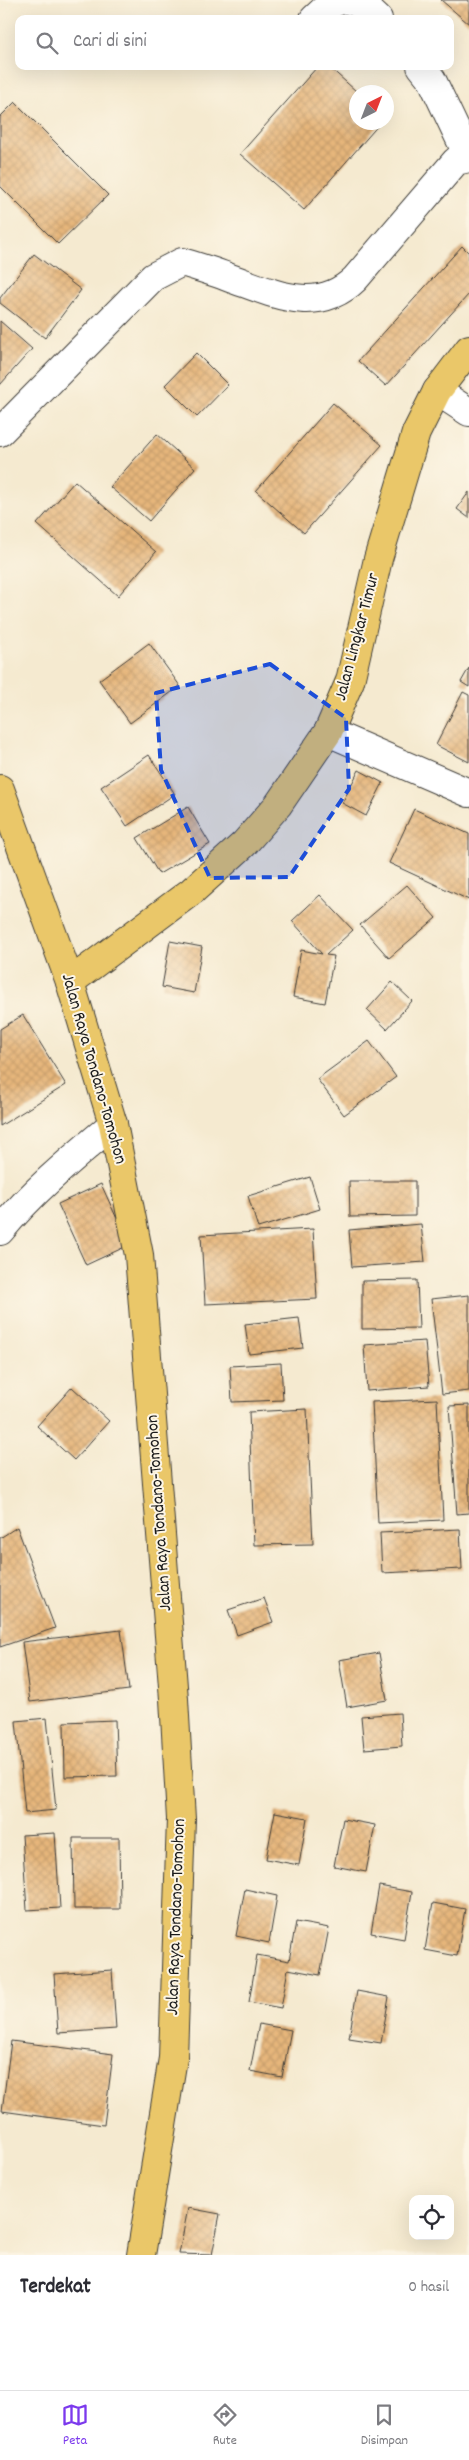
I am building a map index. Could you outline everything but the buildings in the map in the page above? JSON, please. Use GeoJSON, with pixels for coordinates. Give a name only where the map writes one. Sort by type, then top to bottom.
{"type":"FeatureCollection","features":[{"type":"Feature","properties":{"kind":"main road","name":"Jalan Lingkar Timur"},"geometry":{"type":"LineString","coordinates":[[70,982],[192,891],[244,844],[278,805],[328,732],[350,681],[378,560],[401,476],[416,432],[437,390],[469,349]]}},
{"type":"Feature","properties":{"kind":"main road","name":"Jalan Raya Tondano-Tomohon"},"geometry":{"type":"LineString","coordinates":[[0,789],[70,982],[113,1124],[139,1254],[174,1699],[181,1819],[173,2058],[141,2255]]}},
{"type":"Feature","properties":{"kind":"street"},"geometry":{"type":"LineString","coordinates":[[318,15],[329,4],[341,0]]}},
{"type":"Feature","properties":{"kind":"street"},"geometry":{"type":"LineString","coordinates":[[348,0],[363,5],[374,15]]}},
{"type":"Feature","properties":{"kind":"street"},"geometry":{"type":"LineString","coordinates":[[0,432],[152,277],[182,262],[280,296],[300,299],[333,296],[344,290],[456,161],[469,158],[432,80],[424,70]]}},
{"type":"Feature","properties":{"kind":"street"},"geometry":{"type":"LineString","coordinates":[[437,390],[469,412]]}},
{"type":"Feature","properties":{"kind":"street"},"geometry":{"type":"LineString","coordinates":[[328,732],[469,793]]}},
{"type":"Feature","properties":{"kind":"street"},"geometry":{"type":"LineString","coordinates":[[0,1231],[22,1204],[113,1124]]}},
{"type":"Feature","properties":{"kind":"highlighted area"},"geometry":{"type":"Polygon","coordinates":[[[270,664],[346,718],[349,789],[289,877],[210,878],[161,770],[156,693],[270,664]]]}}]}
